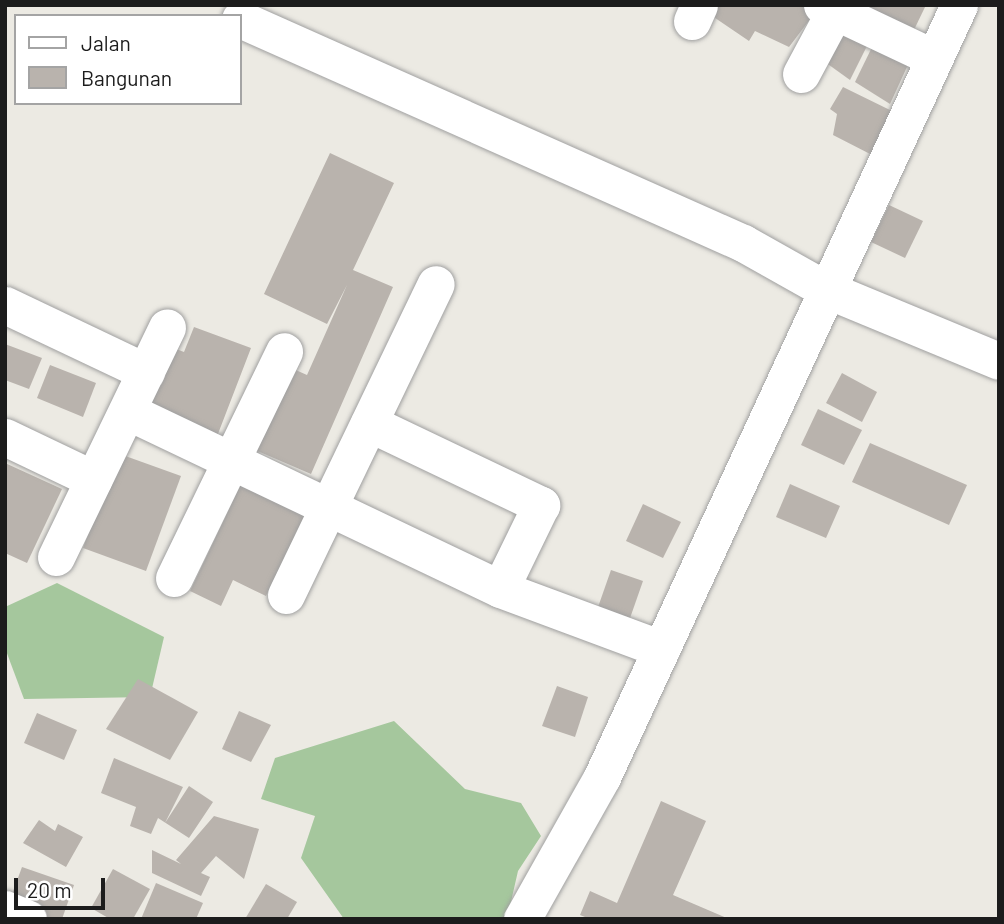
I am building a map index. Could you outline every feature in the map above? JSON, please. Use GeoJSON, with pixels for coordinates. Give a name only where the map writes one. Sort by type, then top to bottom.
{"type":"FeatureCollection","features":[{"type":"Feature","properties":{"kind":"street"},"geometry":{"type":"LineString","coordinates":[[211,5],[229,14]]}},
{"type":"Feature","properties":{"kind":"street"},"geometry":{"type":"LineString","coordinates":[[522,919],[602,777],[932,57],[959,5]]}},
{"type":"Feature","properties":{"kind":"street"},"geometry":{"type":"LineString","coordinates":[[802,74],[832,7],[932,57]]}},
{"type":"Feature","properties":{"kind":"street"},"geometry":{"type":"LineString","coordinates":[[242,20],[743,243],[825,289],[999,361]]}},
{"type":"Feature","properties":{"kind":"street"},"geometry":{"type":"LineString","coordinates":[[286,595],[436,284]]}},
{"type":"Feature","properties":{"kind":"street"},"geometry":{"type":"LineString","coordinates":[[5,305],[146,372]]}},
{"type":"Feature","properties":{"kind":"street"},"geometry":{"type":"LineString","coordinates":[[56,557],[167,327]]}},
{"type":"Feature","properties":{"kind":"street"},"geometry":{"type":"LineString","coordinates":[[174,578],[284,351]]}},
{"type":"Feature","properties":{"kind":"street"},"geometry":{"type":"LineString","coordinates":[[127,411],[500,589],[662,649]]}},
{"type":"Feature","properties":{"kind":"street"},"geometry":{"type":"LineString","coordinates":[[369,423],[541,505],[500,589]]}},
{"type":"Feature","properties":{"kind":"street"},"geometry":{"type":"LineString","coordinates":[[5,437],[93,479]]}},
{"type":"Feature","properties":{"kind":"street"},"geometry":{"type":"LineString","coordinates":[[5,909],[28,919]]}},
{"type":"Feature","properties":{"kind":"green space"},"geometry":{"type":"Polygon","coordinates":[[[57,583],[164,637],[150,697],[24,699],[5,648],[5,607],[57,583]]]}},
{"type":"Feature","properties":{"kind":"green space"},"geometry":{"type":"Polygon","coordinates":[[[394,721],[465,789],[521,803],[541,836],[518,871],[507,919],[344,919],[301,858],[315,816],[261,799],[275,758],[394,721]]]}},
{"type":"Feature","properties":{"kind":"building"},"geometry":{"type":"Polygon","coordinates":[[[696,5],[808,5],[817,10],[789,47],[755,31],[749,41],[696,5]]]}},
{"type":"Feature","properties":{"kind":"building"},"geometry":{"type":"Polygon","coordinates":[[[850,5],[926,5],[912,34],[850,5]]]}},
{"type":"Feature","properties":{"kind":"building"},"geometry":{"type":"Polygon","coordinates":[[[820,14],[871,38],[850,80],[818,57],[820,14]]]}},
{"type":"Feature","properties":{"kind":"building"},"geometry":{"type":"Polygon","coordinates":[[[875,41],[912,56],[890,104],[855,82],[875,41]]]}},
{"type":"Feature","properties":{"kind":"building"},"geometry":{"type":"Polygon","coordinates":[[[843,87],[894,112],[874,156],[833,135],[837,114],[830,109],[843,87]]]}},
{"type":"Feature","properties":{"kind":"building"},"geometry":{"type":"Polygon","coordinates":[[[330,153],[394,183],[353,270],[393,287],[311,474],[246,446],[282,364],[307,375],[347,285],[327,324],[264,294],[330,153]]]}},
{"type":"Feature","properties":{"kind":"building"},"geometry":{"type":"Polygon","coordinates":[[[889,205],[923,221],[905,258],[871,242],[889,205]]]}},
{"type":"Feature","properties":{"kind":"building"},"geometry":{"type":"Polygon","coordinates":[[[194,327],[251,348],[216,439],[138,409],[163,344],[184,352],[194,327]]]}},
{"type":"Feature","properties":{"kind":"building"},"geometry":{"type":"Polygon","coordinates":[[[5,344],[42,358],[29,389],[5,380],[5,344]]]}},
{"type":"Feature","properties":{"kind":"building"},"geometry":{"type":"Polygon","coordinates":[[[50,365],[96,383],[83,417],[37,398],[50,365]]]}},
{"type":"Feature","properties":{"kind":"building"},"geometry":{"type":"Polygon","coordinates":[[[842,373],[877,392],[862,422],[826,403],[842,373]]]}},
{"type":"Feature","properties":{"kind":"building"},"geometry":{"type":"Polygon","coordinates":[[[818,409],[862,430],[844,465],[801,445],[818,409]]]}},
{"type":"Feature","properties":{"kind":"building"},"geometry":{"type":"Polygon","coordinates":[[[870,443],[967,485],[949,525],[852,482],[870,443]]]}},
{"type":"Feature","properties":{"kind":"building"},"geometry":{"type":"Polygon","coordinates":[[[117,453],[181,476],[146,571],[83,548],[117,453]]]}},
{"type":"Feature","properties":{"kind":"building"},"geometry":{"type":"Polygon","coordinates":[[[5,463],[62,489],[27,563],[5,553],[5,463]]]}},
{"type":"Feature","properties":{"kind":"building"},"geometry":{"type":"Polygon","coordinates":[[[242,482],[307,513],[266,596],[233,580],[221,606],[190,591],[242,482]]]}},
{"type":"Feature","properties":{"kind":"building"},"geometry":{"type":"Polygon","coordinates":[[[790,484],[840,506],[826,538],[776,517],[790,484]]]}},
{"type":"Feature","properties":{"kind":"building"},"geometry":{"type":"Polygon","coordinates":[[[643,504],[681,522],[663,558],[626,541],[643,504]]]}},
{"type":"Feature","properties":{"kind":"building"},"geometry":{"type":"Polygon","coordinates":[[[611,570],[643,581],[629,621],[597,610],[611,570]]]}},
{"type":"Feature","properties":{"kind":"building"},"geometry":{"type":"Polygon","coordinates":[[[138,679],[198,712],[170,760],[106,729],[138,679]]]}},
{"type":"Feature","properties":{"kind":"building"},"geometry":{"type":"Polygon","coordinates":[[[557,686],[588,697],[575,737],[542,726],[557,686]]]}},
{"type":"Feature","properties":{"kind":"building"},"geometry":{"type":"Polygon","coordinates":[[[239,711],[271,725],[251,762],[222,749],[239,711]]]}},
{"type":"Feature","properties":{"kind":"building"},"geometry":{"type":"Polygon","coordinates":[[[37,713],[77,730],[64,760],[24,743],[37,713]]]}},
{"type":"Feature","properties":{"kind":"building"},"geometry":{"type":"Polygon","coordinates":[[[114,758],[183,787],[165,823],[158,818],[151,834],[130,826],[136,807],[101,793],[114,758]]]}},
{"type":"Feature","properties":{"kind":"building"},"geometry":{"type":"Polygon","coordinates":[[[189,786],[213,802],[189,838],[165,823],[189,786]]]}},
{"type":"Feature","properties":{"kind":"building"},"geometry":{"type":"Polygon","coordinates":[[[661,801],[706,821],[673,895],[729,919],[590,919],[580,915],[590,891],[617,903],[661,801]]]}},
{"type":"Feature","properties":{"kind":"building"},"geometry":{"type":"Polygon","coordinates":[[[214,816],[259,829],[244,879],[216,856],[201,873],[210,877],[201,896],[152,873],[152,850],[181,864],[176,860],[214,816]]]}},
{"type":"Feature","properties":{"kind":"building"},"geometry":{"type":"Polygon","coordinates":[[[39,820],[55,831],[58,824],[83,837],[66,867],[23,843],[39,820]]]}},
{"type":"Feature","properties":{"kind":"building"},"geometry":{"type":"Polygon","coordinates":[[[22,867],[74,885],[62,919],[21,919],[11,897],[22,867]]]}},
{"type":"Feature","properties":{"kind":"building"},"geometry":{"type":"Polygon","coordinates":[[[113,869],[150,889],[133,919],[110,919],[91,908],[113,869]]]}},
{"type":"Feature","properties":{"kind":"building"},"geometry":{"type":"Polygon","coordinates":[[[156,883],[203,903],[196,919],[141,919],[156,883]]]}},
{"type":"Feature","properties":{"kind":"building"},"geometry":{"type":"Polygon","coordinates":[[[266,884],[297,902],[287,919],[245,919],[266,884]]]}}]}
